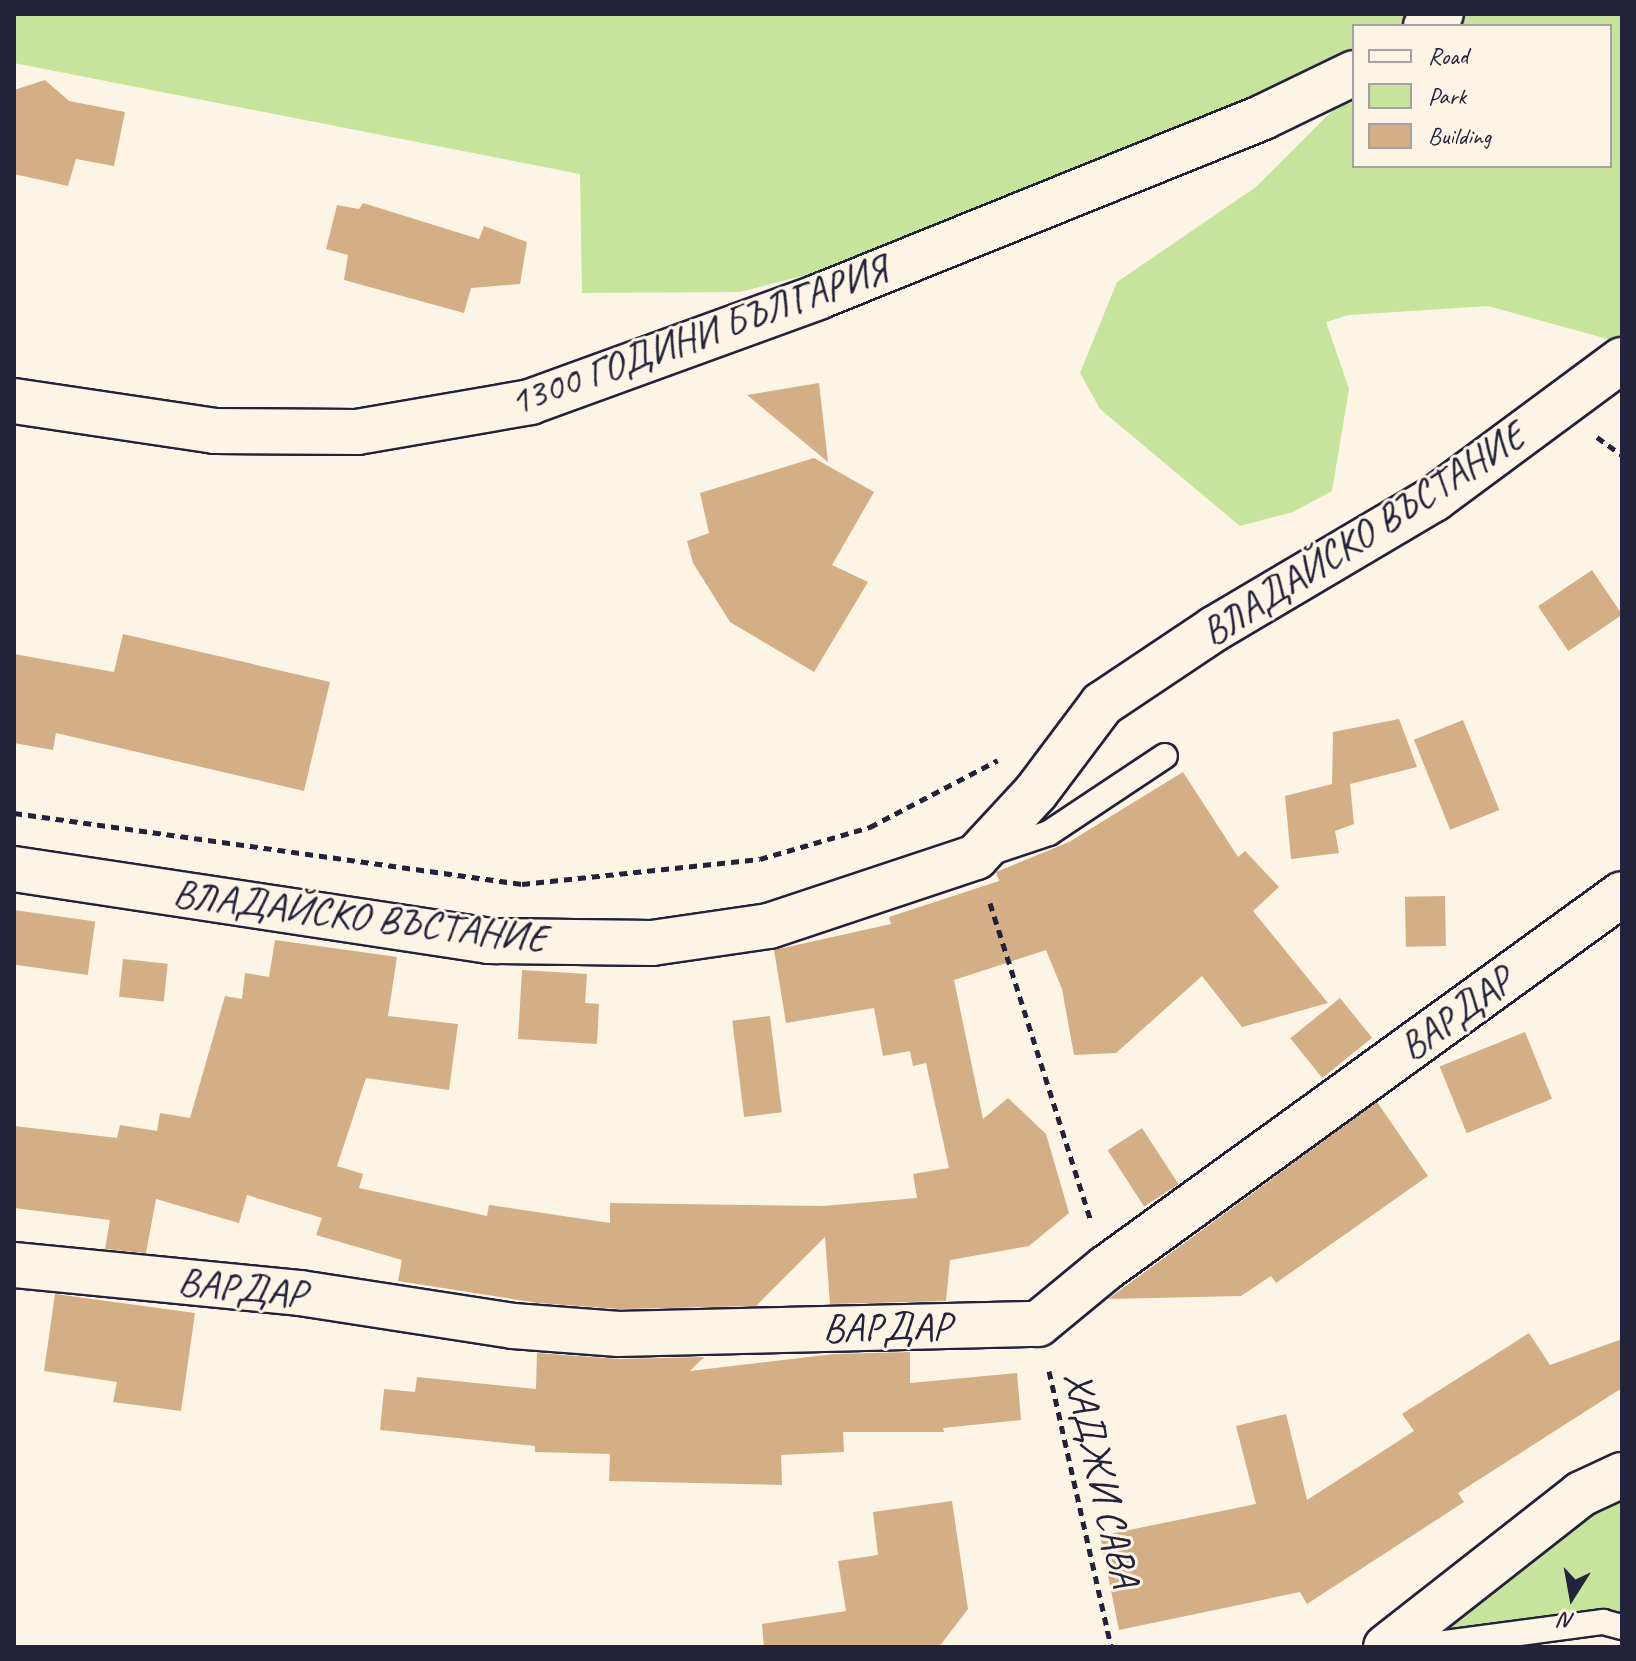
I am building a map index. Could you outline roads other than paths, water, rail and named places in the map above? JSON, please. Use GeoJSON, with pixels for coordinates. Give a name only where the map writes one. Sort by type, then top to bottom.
{"type":"FeatureCollection","features":[{"type":"Feature","properties":{"kind":"street","name":"1300 ГОДИНИ БЪЛГАРИЯ"},"geometry":{"type":"LineString","coordinates":[[14,401],[214,431],[357,432],[530,402],[818,297],[1263,117],[1352,74]]}},
{"type":"Feature","properties":{"kind":"street","name":"ВЛАДАЙСКО ВЪСТАНИЕ"},"geometry":{"type":"LineString","coordinates":[[14,869],[488,941],[652,943],[769,926],[976,857],[1036,792],[1102,704],[1214,629],[1434,499],[1622,360]]}},
{"type":"Feature","properties":{"kind":"street","name":"ВАРДАР"},"geometry":{"type":"LineString","coordinates":[[14,1265],[300,1293],[513,1326],[619,1334],[1038,1324],[1106,1268],[1622,894]]}},
{"type":"Feature","properties":{"kind":"street"},"geometry":{"type":"LineString","coordinates":[[1386,1647],[1581,1494],[1622,1475]]}},
{"type":"Feature","properties":{"kind":"lane"},"geometry":{"type":"LineString","coordinates":[[976,857],[1049,833],[1165,756]]}},
{"type":"Feature","properties":{"kind":"lane"},"geometry":{"type":"LineString","coordinates":[[1415,1647],[1603,1622],[1622,1627]]}}]}
